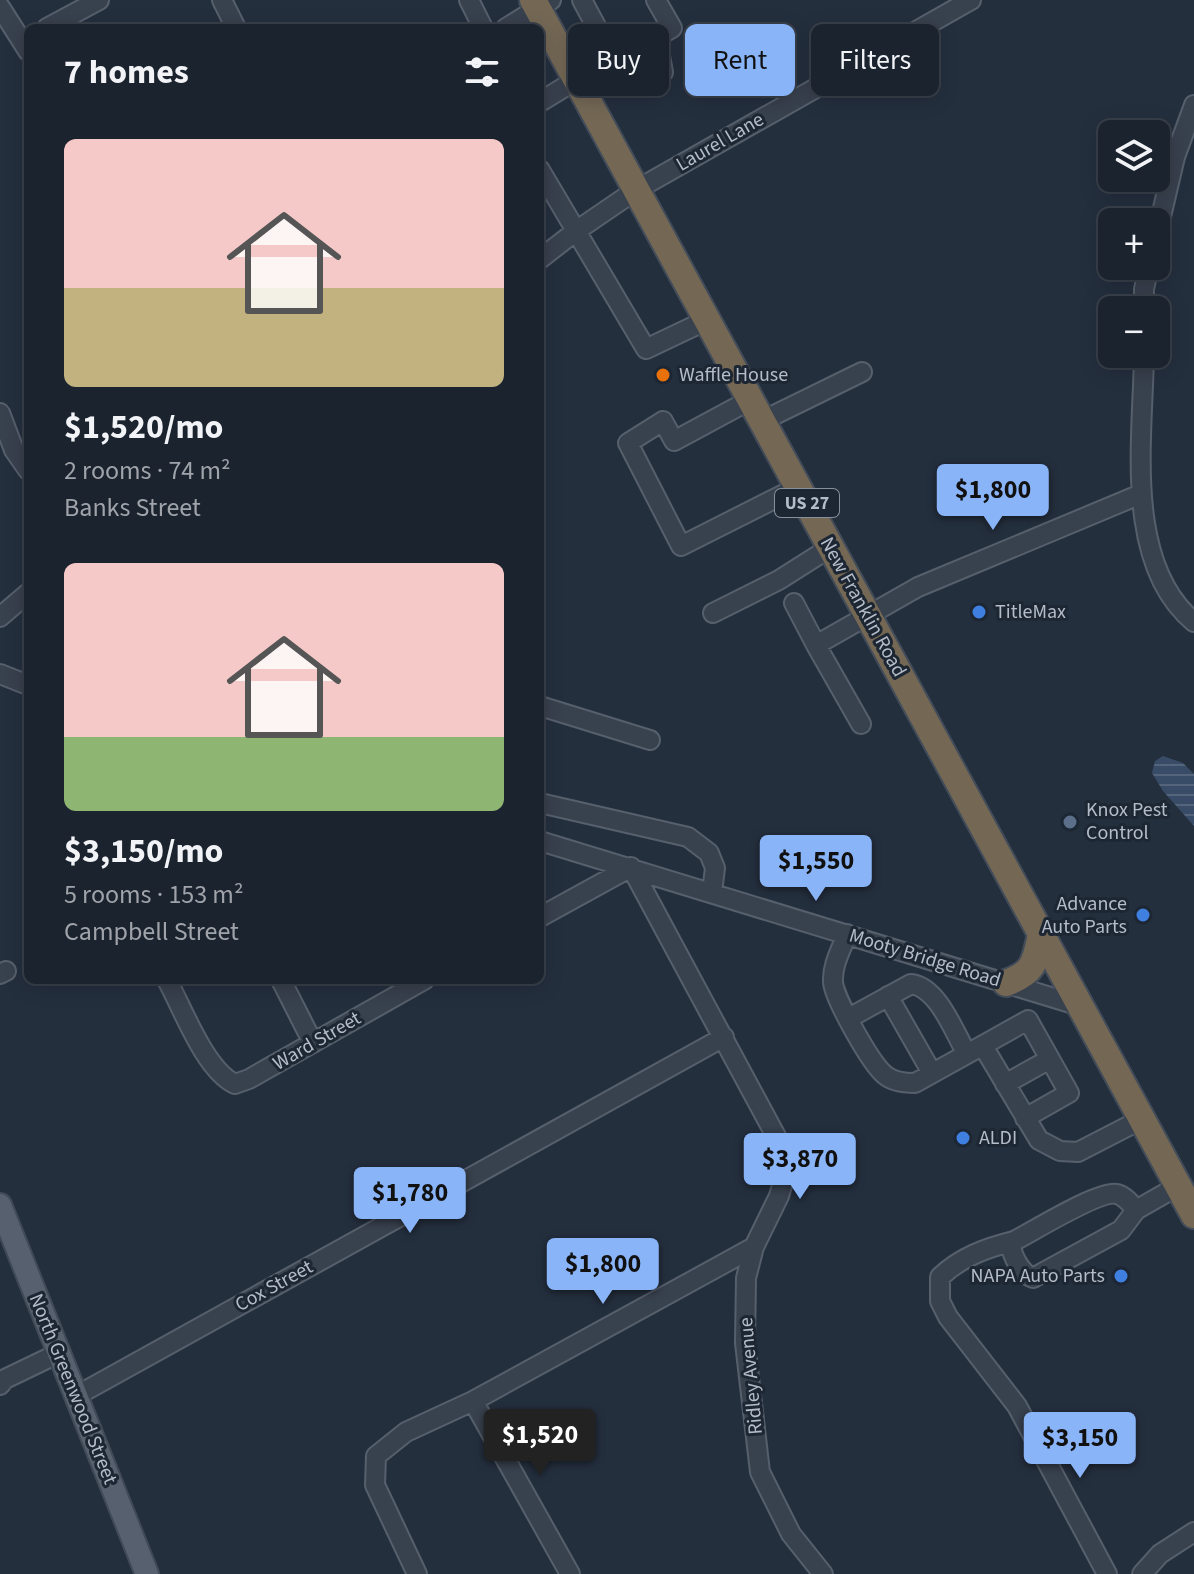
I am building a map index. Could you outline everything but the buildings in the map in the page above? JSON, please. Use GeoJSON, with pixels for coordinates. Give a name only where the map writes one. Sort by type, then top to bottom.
{"type":"FeatureCollection","features":[{"type":"Feature","properties":{"kind":"highway","name":"New Franklin Road"},"geometry":{"type":"LineString","coordinates":[[540,3],[568,62]]}},
{"type":"Feature","properties":{"kind":"highway","name":"New Franklin Road"},"geometry":{"type":"LineString","coordinates":[[584,96],[1194,1215]]}},
{"type":"Feature","properties":{"kind":"highway"},"geometry":{"type":"LineString","coordinates":[[1006,983],[1025,976],[1037,956],[1041,934]]}},
{"type":"Feature","properties":{"kind":"main road","name":"North Greenwood Street"},"geometry":{"type":"LineString","coordinates":[[0,1205],[147,1574]]}},
{"type":"Feature","properties":{"kind":"street"},"geometry":{"type":"LineString","coordinates":[[54,24],[99,0]]}},
{"type":"Feature","properties":{"kind":"street"},"geometry":{"type":"LineString","coordinates":[[222,0],[234,24]]}},
{"type":"Feature","properties":{"kind":"street"},"geometry":{"type":"LineString","coordinates":[[469,0],[481,24]]}},
{"type":"Feature","properties":{"kind":"street"},"geometry":{"type":"LineString","coordinates":[[582,0],[594,24]]}},
{"type":"Feature","properties":{"kind":"street"},"geometry":{"type":"LineString","coordinates":[[656,0],[672,28],[669,30]]}},
{"type":"Feature","properties":{"kind":"street","name":"Laurel Lane"},"geometry":{"type":"LineString","coordinates":[[544,256],[636,190],[971,0]]}},
{"type":"Feature","properties":{"kind":"street"},"geometry":{"type":"LineString","coordinates":[[511,24],[540,3]]}},
{"type":"Feature","properties":{"kind":"street"},"geometry":{"type":"LineString","coordinates":[[0,7],[24,41]]}},
{"type":"Feature","properties":{"kind":"street"},"geometry":{"type":"LineString","coordinates":[[544,101],[568,92]]}},
{"type":"Feature","properties":{"kind":"street"},"geometry":{"type":"LineString","coordinates":[[1163,208],[1175,157],[1194,105]]}},
{"type":"Feature","properties":{"kind":"street"},"geometry":{"type":"LineString","coordinates":[[544,177],[646,349],[707,320]]}},
{"type":"Feature","properties":{"kind":"street"},"geometry":{"type":"LineString","coordinates":[[1144,368],[1141,494],[1149,552],[1179,610],[1194,622]]}},
{"type":"Feature","properties":{"kind":"street"},"geometry":{"type":"LineString","coordinates":[[798,487],[681,546],[628,443],[663,421],[674,441],[862,372]]}},
{"type":"Feature","properties":{"kind":"street"},"geometry":{"type":"LineString","coordinates":[[0,413],[14,450],[24,464]]}},
{"type":"Feature","properties":{"kind":"street"},"geometry":{"type":"LineString","coordinates":[[816,645],[918,587],[1141,494]]}},
{"type":"Feature","properties":{"kind":"street"},"geometry":{"type":"LineString","coordinates":[[713,613],[779,580],[831,547]]}},
{"type":"Feature","properties":{"kind":"street"},"geometry":{"type":"LineString","coordinates":[[0,617],[24,596]]}},
{"type":"Feature","properties":{"kind":"street"},"geometry":{"type":"LineString","coordinates":[[794,603],[861,724]]}},
{"type":"Feature","properties":{"kind":"street"},"geometry":{"type":"LineString","coordinates":[[0,674],[24,683]]}},
{"type":"Feature","properties":{"kind":"street"},"geometry":{"type":"LineString","coordinates":[[544,707],[650,740]]}},
{"type":"Feature","properties":{"kind":"street"},"geometry":{"type":"LineString","coordinates":[[544,804],[688,837],[709,853],[715,868],[712,892]]}},
{"type":"Feature","properties":{"kind":"street","name":"Mooty Bridge Road"},"geometry":{"type":"LineString","coordinates":[[544,842],[1080,1006]]}},
{"type":"Feature","properties":{"kind":"street"},"geometry":{"type":"LineString","coordinates":[[544,915],[631,867]]}},
{"type":"Feature","properties":{"kind":"street","name":"Ridley Avenue"},"geometry":{"type":"LineString","coordinates":[[631,867],[778,1140],[786,1171],[779,1196],[754,1247],[746,1278],[745,1343],[760,1472],[791,1534],[823,1574]]}},
{"type":"Feature","properties":{"kind":"street"},"geometry":{"type":"LineString","coordinates":[[847,934],[834,966],[834,991],[872,1062],[886,1076],[902,1083],[915,1083],[1028,1020],[1069,1093],[1025,1118]]}},
{"type":"Feature","properties":{"kind":"street","name":"Ward Street"},"geometry":{"type":"LineString","coordinates":[[169,984],[212,1064],[224,1079],[235,1084],[417,984]]}},
{"type":"Feature","properties":{"kind":"street"},"geometry":{"type":"LineString","coordinates":[[283,984],[313,1043]]}},
{"type":"Feature","properties":{"kind":"street"},"geometry":{"type":"LineString","coordinates":[[849,1018],[911,984],[921,985],[932,992],[1005,1084],[1039,1140],[1060,1151],[1078,1152],[1142,1119]]}},
{"type":"Feature","properties":{"kind":"street"},"geometry":{"type":"LineString","coordinates":[[888,996],[932,1073]]}},
{"type":"Feature","properties":{"kind":"street","name":"Cox Street"},"geometry":{"type":"LineString","coordinates":[[76,1396],[724,1037]]}},
{"type":"Feature","properties":{"kind":"street"},"geometry":{"type":"LineString","coordinates":[[1005,1084],[1050,1059]]}},
{"type":"Feature","properties":{"kind":"street"},"geometry":{"type":"LineString","coordinates":[[1014,1241],[1011,1251],[1023,1272],[1033,1278],[1121,1230],[1136,1210],[1178,1186]]}},
{"type":"Feature","properties":{"kind":"street"},"geometry":{"type":"LineString","coordinates":[[1107,1574],[1017,1406],[948,1317],[938,1288],[940,1277],[954,1263],[1014,1241],[1088,1202],[1109,1194],[1121,1196],[1136,1210]]}},
{"type":"Feature","properties":{"kind":"street"},"geometry":{"type":"LineString","coordinates":[[417,1574],[375,1485],[376,1456],[406,1432],[473,1401],[754,1247]]}},
{"type":"Feature","properties":{"kind":"street"},"geometry":{"type":"LineString","coordinates":[[0,1385],[5,1379],[59,1353]]}},
{"type":"Feature","properties":{"kind":"street"},"geometry":{"type":"LineString","coordinates":[[473,1401],[570,1574]]}},
{"type":"Feature","properties":{"kind":"street"},"geometry":{"type":"LineString","coordinates":[[1142,1574],[1167,1548],[1194,1532]]}},
{"type":"Feature","properties":{"kind":"water"},"geometry":{"type":"Polygon","coordinates":[[[1163,756],[1183,763],[1194,774],[1194,826],[1163,791],[1152,773],[1155,761],[1163,756]]]}},
{"type":"Feature","properties":{"kind":"place","name":"Waffle House"},"geometry":{"type":"Point","coordinates":[663,375]}},
{"type":"Feature","properties":{"kind":"place","name":"TitleMax"},"geometry":{"type":"Point","coordinates":[979,612]}},
{"type":"Feature","properties":{"kind":"place","name":"Knox Pest Control"},"geometry":{"type":"Point","coordinates":[1070,822]}},
{"type":"Feature","properties":{"kind":"place","name":"Advance Auto Parts"},"geometry":{"type":"Point","coordinates":[1143,915]}},
{"type":"Feature","properties":{"kind":"place","name":"ALDI"},"geometry":{"type":"Point","coordinates":[963,1138]}},
{"type":"Feature","properties":{"kind":"place","name":"NAPA Auto Parts"},"geometry":{"type":"Point","coordinates":[1121,1276]}}]}
